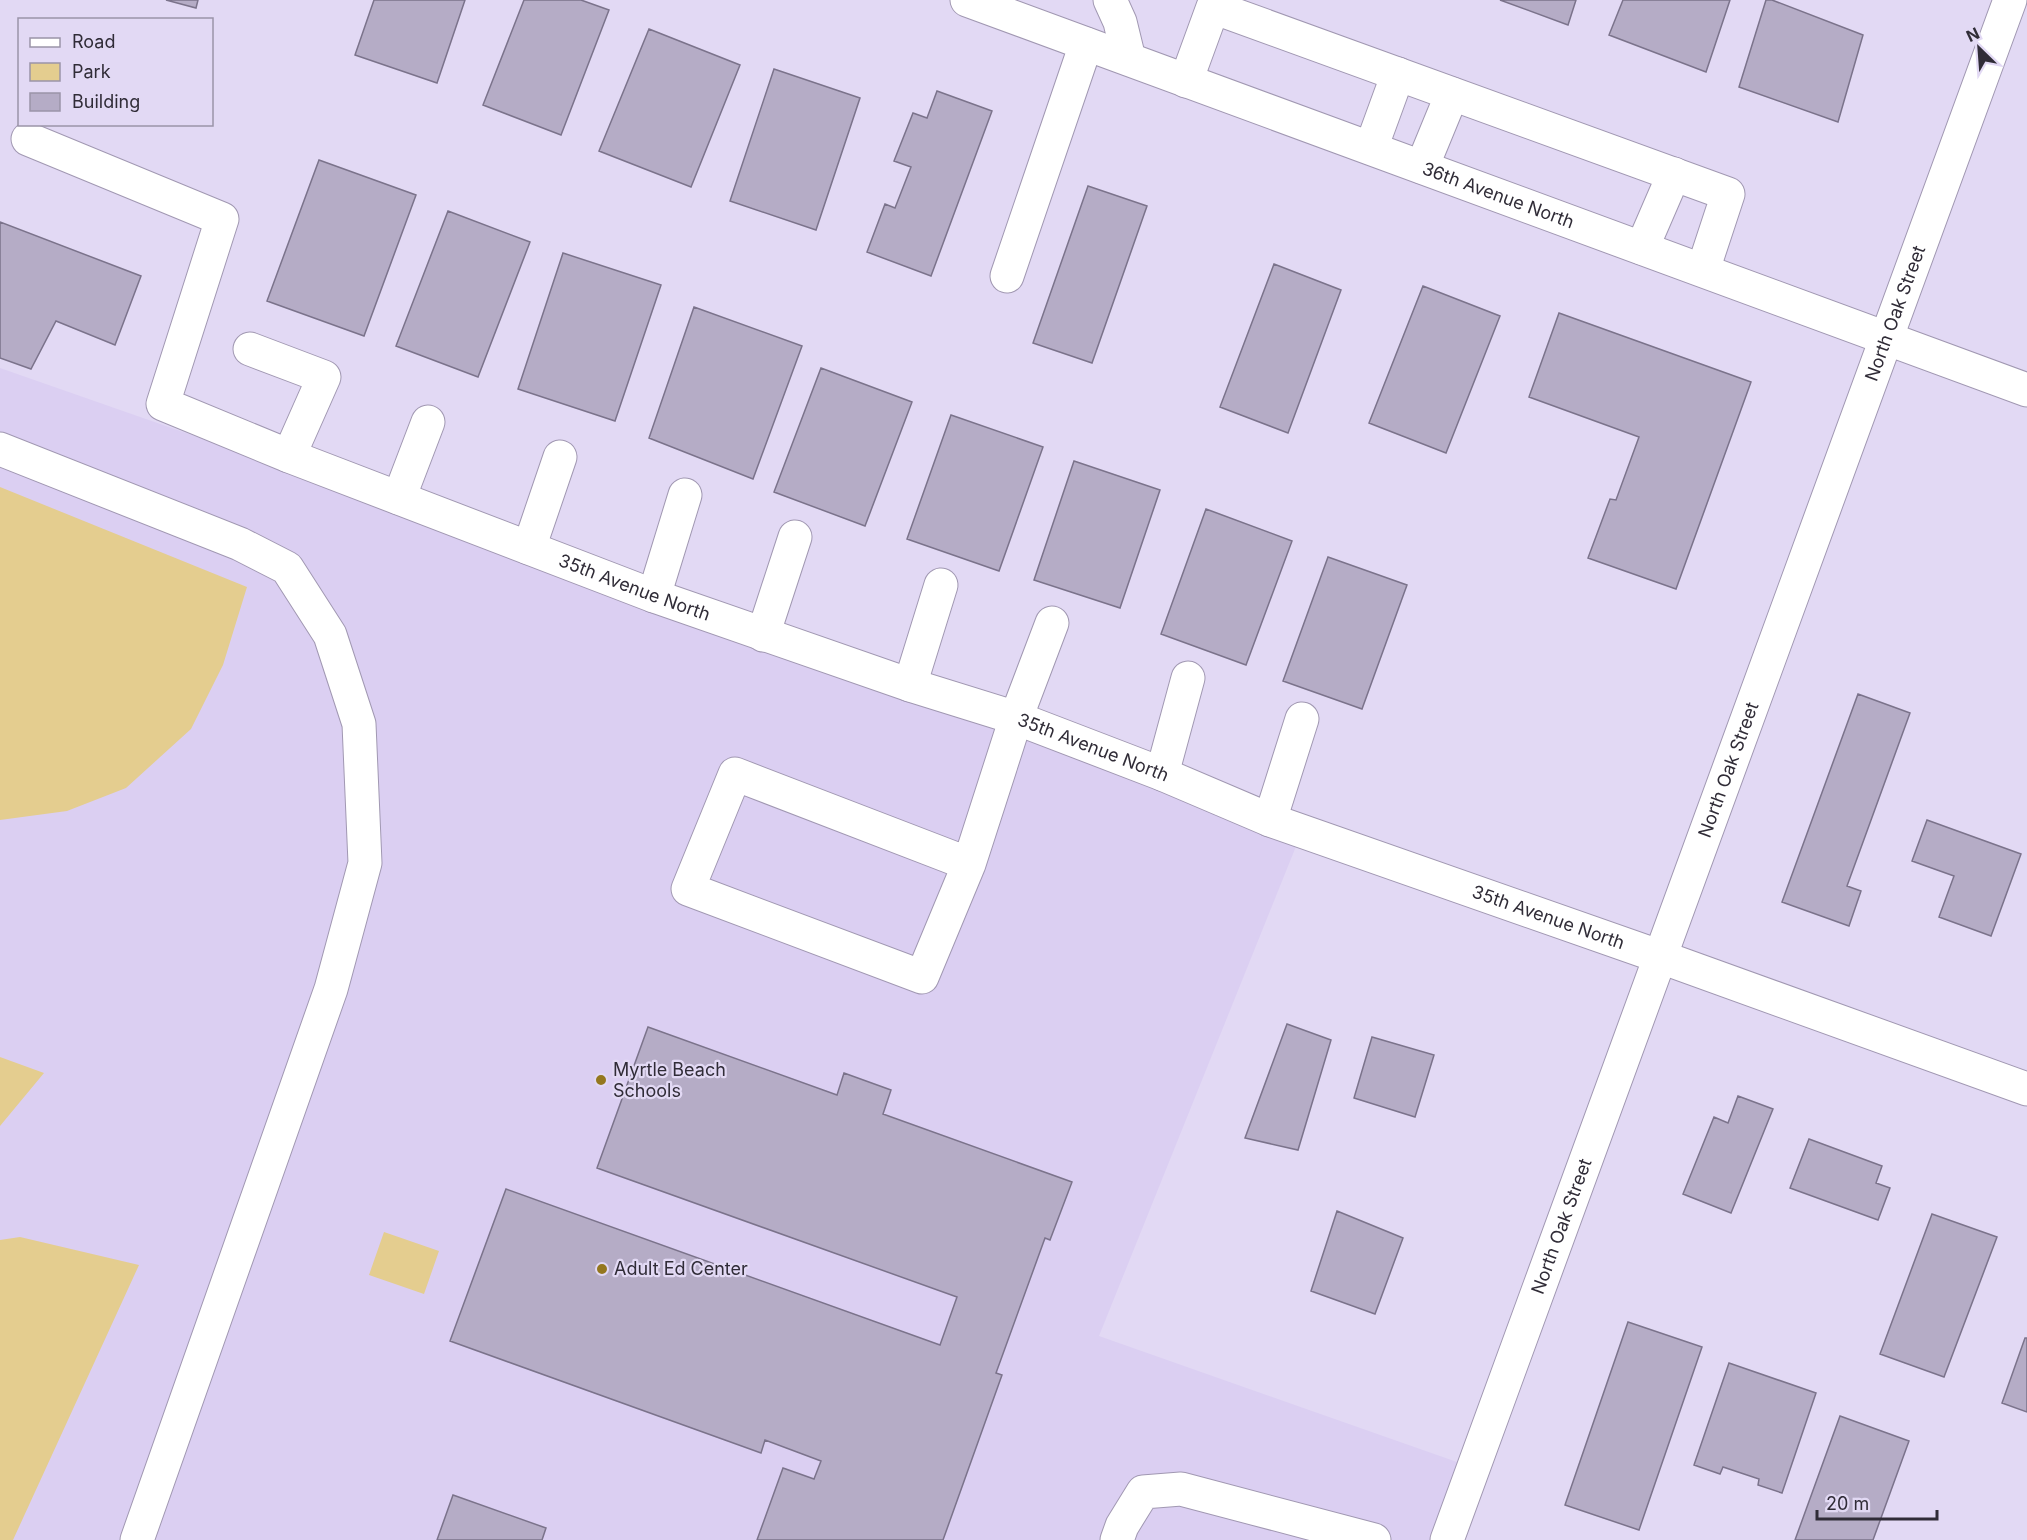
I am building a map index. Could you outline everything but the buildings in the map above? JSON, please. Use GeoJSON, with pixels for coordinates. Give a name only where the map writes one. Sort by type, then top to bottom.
{"type":"FeatureCollection","features":[{"type":"Feature","properties":{"kind":"street","name":"36th Avenue North"},"geometry":{"type":"LineString","coordinates":[[968,0],[1885,338],[2024,382]]}},
{"type":"Feature","properties":{"kind":"street"},"geometry":{"type":"LineString","coordinates":[[1110,0],[1120,22],[1130,59]]}},
{"type":"Feature","properties":{"kind":"street","name":"North Oak Street"},"geometry":{"type":"LineString","coordinates":[[1448,1540],[2010,0]]}},
{"type":"Feature","properties":{"kind":"street"},"geometry":{"type":"LineString","coordinates":[[1186,81],[1213,7],[1674,174],[1728,194],[1703,270]]}},
{"type":"Feature","properties":{"kind":"street"},"geometry":{"type":"LineString","coordinates":[[1007,276],[1086,44]]}},
{"type":"Feature","properties":{"kind":"street"},"geometry":{"type":"LineString","coordinates":[[1371,148],[1398,74]]}},
{"type":"Feature","properties":{"kind":"street"},"geometry":{"type":"LineString","coordinates":[[1422,167],[1452,94]]}},
{"type":"Feature","properties":{"kind":"street","name":"35th Avenue North"},"geometry":{"type":"LineString","coordinates":[[28,139],[222,219],[163,404],[290,456],[654,596],[910,685],[1016,718],[1162,774],[1270,820],[2027,1089]]}},
{"type":"Feature","properties":{"kind":"street"},"geometry":{"type":"LineString","coordinates":[[1642,248],[1674,174]]}},
{"type":"Feature","properties":{"kind":"street"},"geometry":{"type":"LineString","coordinates":[[250,349],[324,377],[290,456]]}},
{"type":"Feature","properties":{"kind":"street"},"geometry":{"type":"LineString","coordinates":[[399,498],[428,422]]}},
{"type":"Feature","properties":{"kind":"street"},"geometry":{"type":"LineString","coordinates":[[0,449],[240,544],[287,568],[330,635],[359,724],[365,863],[331,989],[137,1540]]}},
{"type":"Feature","properties":{"kind":"street"},"geometry":{"type":"LineString","coordinates":[[529,548],[560,456]]}},
{"type":"Feature","properties":{"kind":"street"},"geometry":{"type":"LineString","coordinates":[[654,596],[685,495]]}},
{"type":"Feature","properties":{"kind":"street"},"geometry":{"type":"LineString","coordinates":[[763,634],[795,537]]}},
{"type":"Feature","properties":{"kind":"street"},"geometry":{"type":"LineString","coordinates":[[910,685],[941,585]]}},
{"type":"Feature","properties":{"kind":"street"},"geometry":{"type":"LineString","coordinates":[[969,864],[735,774],[688,889],[922,976],[969,864],[1016,718],[1052,623]]}},
{"type":"Feature","properties":{"kind":"street"},"geometry":{"type":"LineString","coordinates":[[1162,774],[1188,678]]}},
{"type":"Feature","properties":{"kind":"street"},"geometry":{"type":"LineString","coordinates":[[1270,820],[1302,719]]}},
{"type":"Feature","properties":{"kind":"street"},"geometry":{"type":"LineString","coordinates":[[1117,1540],[1122,1526],[1143,1492],[1181,1490],[1374,1540]]}},
{"type":"Feature","properties":{"kind":"shaded area","name":"Myrtle Beach Schools"},"geometry":{"type":"Polygon","coordinates":[[[0,368],[1305,824],[1099,1336],[1474,1468],[1447,1540],[0,1540],[0,368]]]}},
{"type":"Feature","properties":{"kind":"green space"},"geometry":{"type":"Polygon","coordinates":[[[0,487],[247,587],[223,665],[191,729],[126,788],[67,811],[0,820],[0,487]]]}},
{"type":"Feature","properties":{"kind":"green space"},"geometry":{"type":"Polygon","coordinates":[[[0,1057],[44,1073],[0,1126],[0,1057]]]}},
{"type":"Feature","properties":{"kind":"green space"},"geometry":{"type":"Polygon","coordinates":[[[384,1232],[439,1251],[424,1294],[369,1275],[384,1232]]]}},
{"type":"Feature","properties":{"kind":"green space"},"geometry":{"type":"Polygon","coordinates":[[[20,1237],[139,1265],[13,1540],[0,1540],[0,1240],[20,1237]]]}},
{"type":"Feature","properties":{"kind":"place","name":"Myrtle Beach Schools"},"geometry":{"type":"Point","coordinates":[601,1080]}},
{"type":"Feature","properties":{"kind":"place","name":"Adult Ed Center"},"geometry":{"type":"Point","coordinates":[602,1269]}}]}
